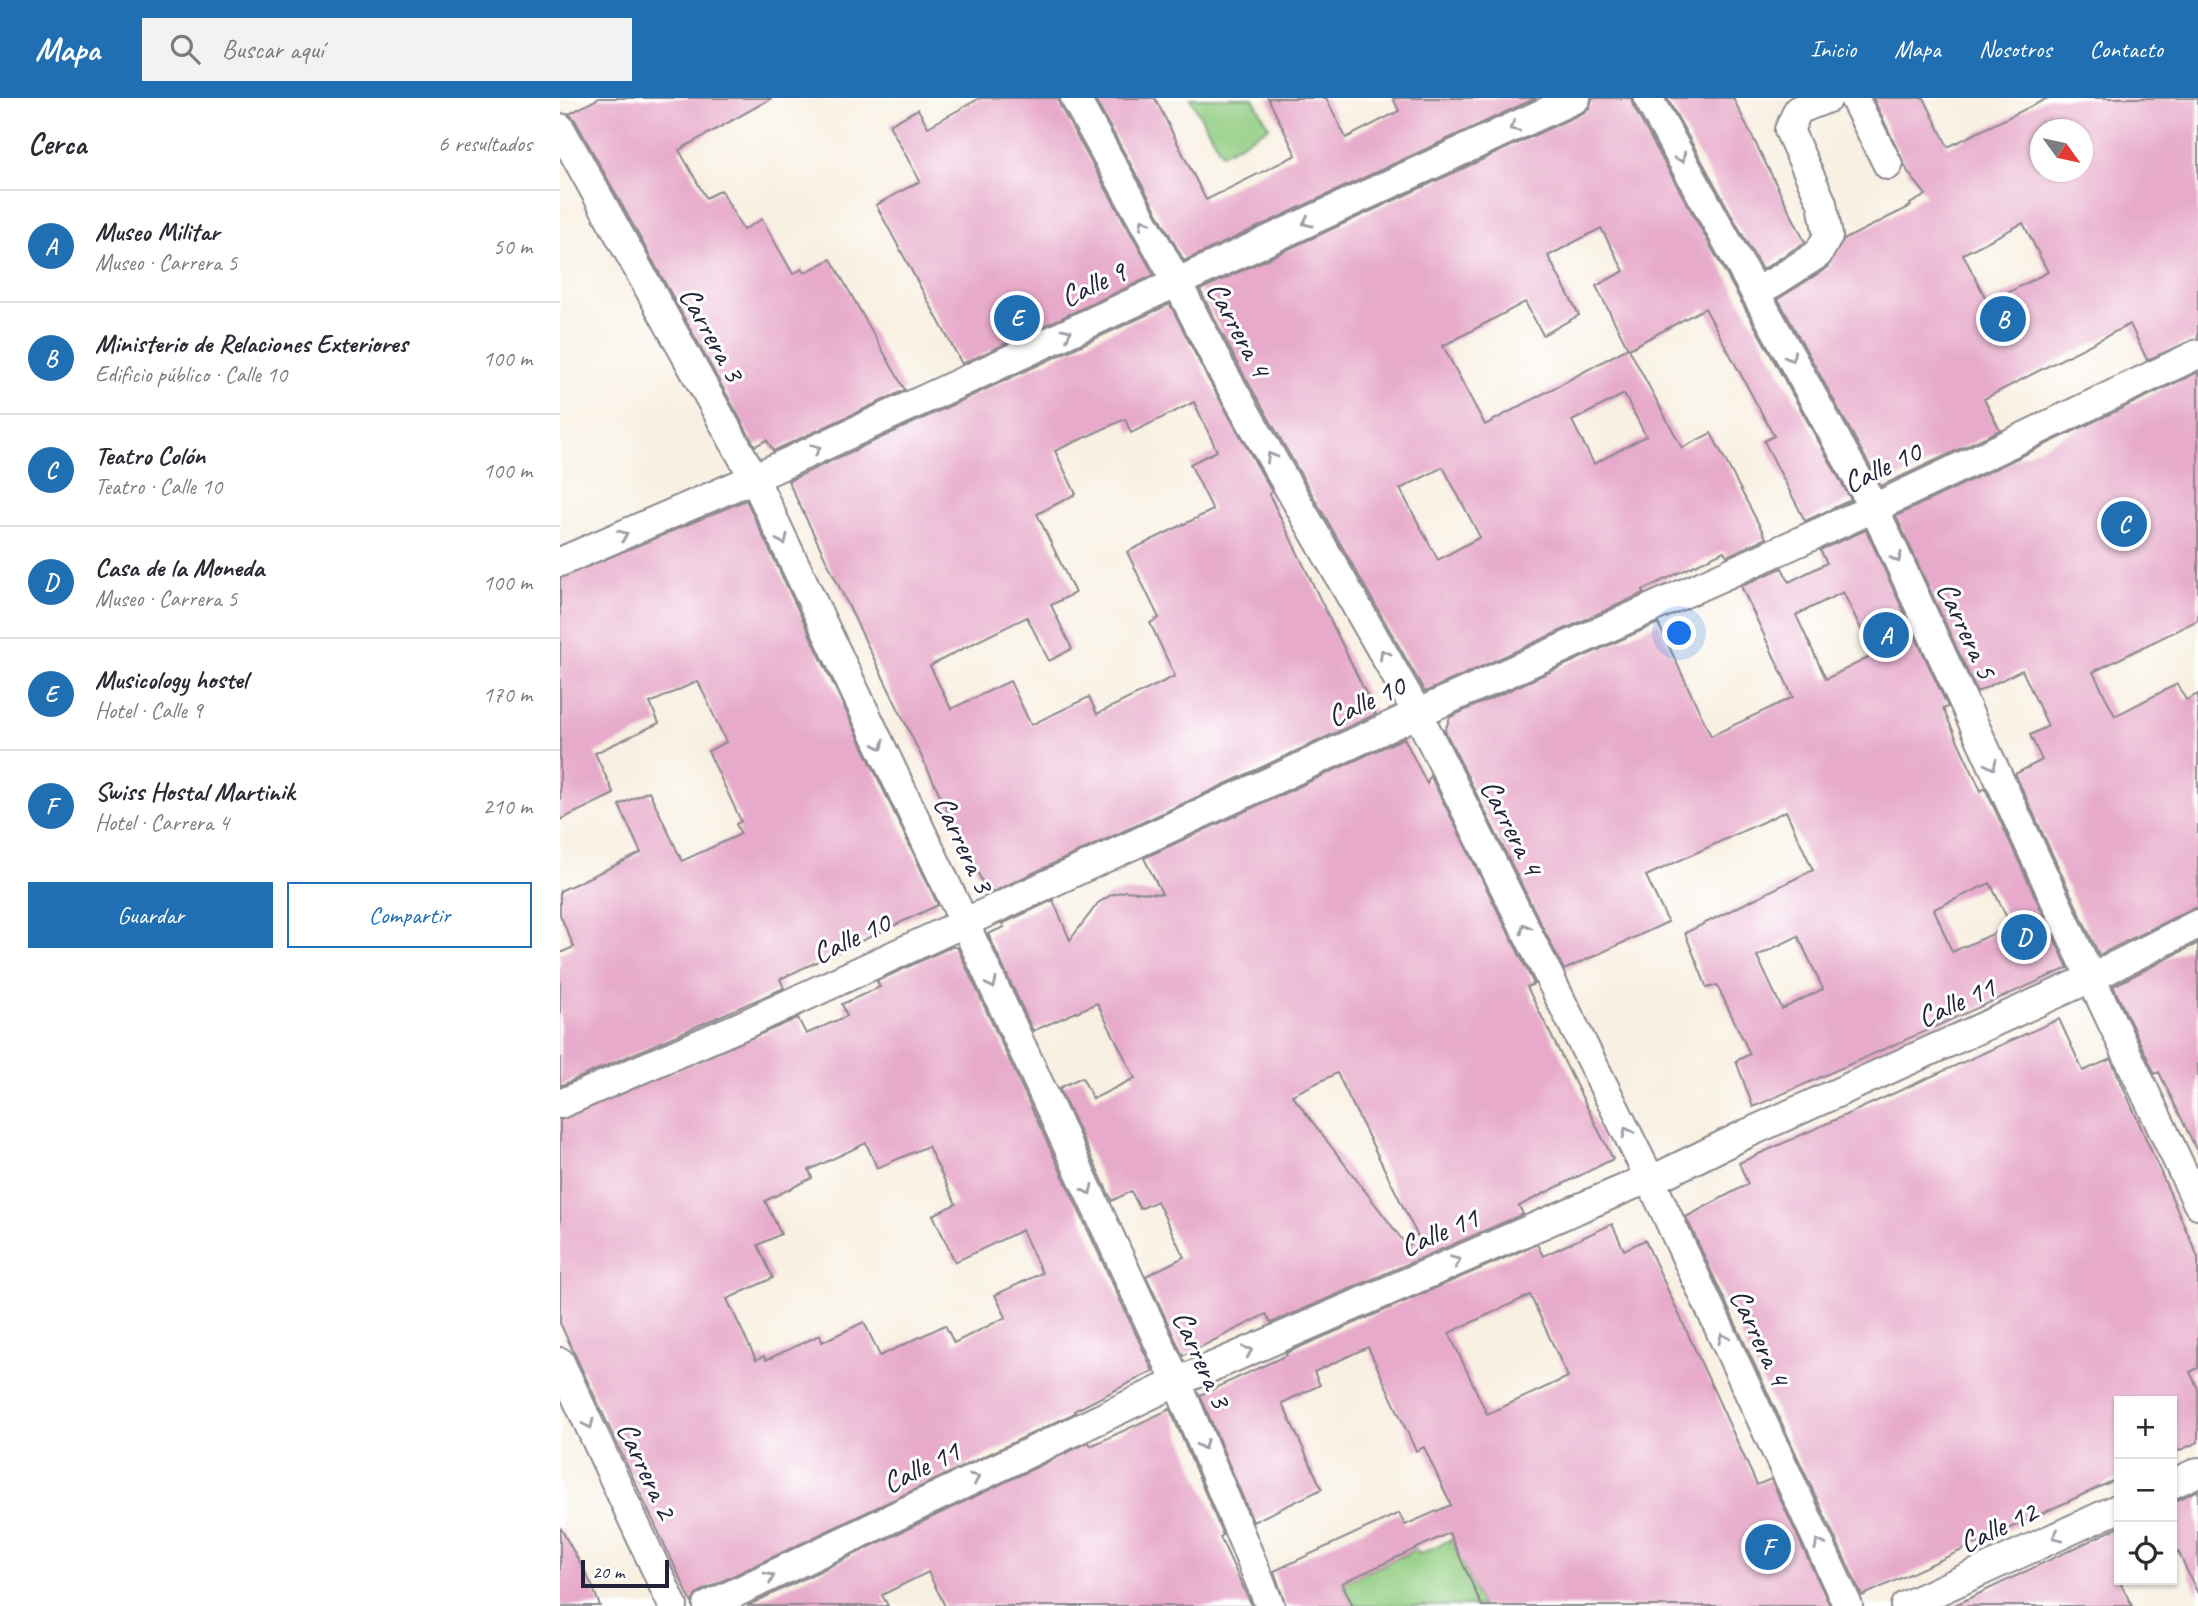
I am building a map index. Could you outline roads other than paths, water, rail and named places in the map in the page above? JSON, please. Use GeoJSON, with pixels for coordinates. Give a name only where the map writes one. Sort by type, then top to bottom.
{"type":"FeatureCollection","features":[{"type":"Feature","properties":{"kind":"street","name":"Carrera 4"},"geometry":{"type":"LineString","coordinates":[[1075,98],[1177,282],[1221,369],[1418,713],[1650,1179],[1847,1606]]}},
{"type":"Feature","properties":{"kind":"street","name":"Calle 9"},"geometry":{"type":"LineString","coordinates":[[560,562],[754,478],[1576,98]]}},
{"type":"Feature","properties":{"kind":"street","name":"Carrera 5"},"geometry":{"type":"LineString","coordinates":[[1648,98],[1874,508],[2198,1204]]}},
{"type":"Feature","properties":{"kind":"street"},"geometry":{"type":"LineString","coordinates":[[1755,292],[1818,254],[1828,236],[1822,203],[1789,130],[1798,110],[1828,98]]}},
{"type":"Feature","properties":{"kind":"street"},"geometry":{"type":"LineString","coordinates":[[1854,98],[1888,165]]}},
{"type":"Feature","properties":{"kind":"street","name":"Carrera 3"},"geometry":{"type":"LineString","coordinates":[[560,128],[754,478],[1177,1382],[1270,1606]]}},
{"type":"Feature","properties":{"kind":"street","name":"Calle 10"},"geometry":{"type":"LineString","coordinates":[[560,1104],[743,1025],[1418,713],[1874,508],[2198,354]]}},
{"type":"Feature","properties":{"kind":"street","name":"Calle 11"},"geometry":{"type":"LineString","coordinates":[[708,1606],[1177,1382],[1650,1179],[2091,978],[2198,924]]}},
{"type":"Feature","properties":{"kind":"street","name":"Carrera 2"},"geometry":{"type":"LineString","coordinates":[[560,1362],[673,1606]]}},
{"type":"Feature","properties":{"kind":"street"},"geometry":{"type":"LineString","coordinates":[[2177,1482],[2198,1472]]}},
{"type":"Feature","properties":{"kind":"street","name":"Calle 12"},"geometry":{"type":"LineString","coordinates":[[1905,1606],[2114,1510]]}},
{"type":"Feature","properties":{"kind":"place","name":"Musicology hostel"},"geometry":{"type":"Point","coordinates":[1017,318]}},
{"type":"Feature","properties":{"kind":"place","name":"Ministerio de Relaciones Exteriores"},"geometry":{"type":"Point","coordinates":[2003,319]}},
{"type":"Feature","properties":{"kind":"place","name":"Teatro Colón"},"geometry":{"type":"Point","coordinates":[2124,524]}},
{"type":"Feature","properties":{"kind":"place","name":"Museo Militar"},"geometry":{"type":"Point","coordinates":[1886,635]}},
{"type":"Feature","properties":{"kind":"place","name":"Casa de la Moneda"},"geometry":{"type":"Point","coordinates":[2024,937]}},
{"type":"Feature","properties":{"kind":"place","name":"Swiss Hostal Martinik"},"geometry":{"type":"Point","coordinates":[1768,1547]}}]}
